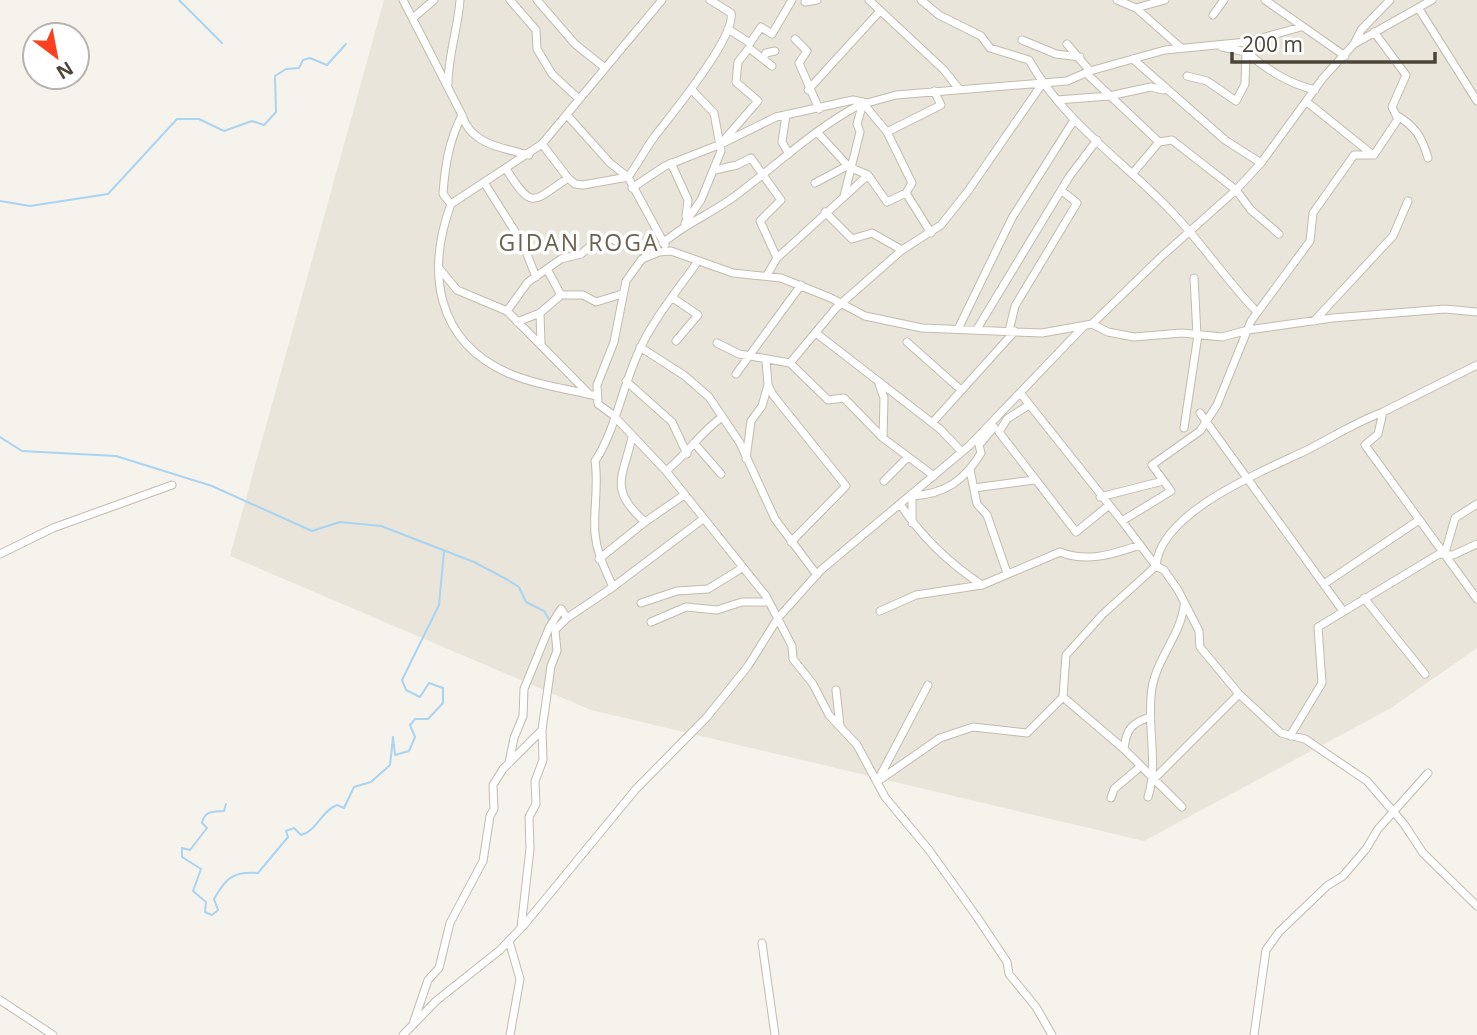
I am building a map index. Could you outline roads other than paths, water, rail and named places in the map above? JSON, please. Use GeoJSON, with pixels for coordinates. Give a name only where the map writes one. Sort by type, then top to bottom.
{"type":"FeatureCollection","features":[{"type":"Feature","properties":{"kind":"street"},"geometry":{"type":"LineString","coordinates":[[402,0],[466,127],[483,142],[529,155]]}},
{"type":"Feature","properties":{"kind":"street"},"geometry":{"type":"LineString","coordinates":[[413,18],[434,0]]}},
{"type":"Feature","properties":{"kind":"street"},"geometry":{"type":"LineString","coordinates":[[448,89],[451,40],[459,17],[460,0]]}},
{"type":"Feature","properties":{"kind":"street"},"geometry":{"type":"LineString","coordinates":[[510,0],[536,30],[537,49],[552,74],[579,99]]}},
{"type":"Feature","properties":{"kind":"street"},"geometry":{"type":"LineString","coordinates":[[537,0],[575,44],[605,68]]}},
{"type":"Feature","properties":{"kind":"street"},"geometry":{"type":"LineString","coordinates":[[649,0],[656,7]]}},
{"type":"Feature","properties":{"kind":"street"},"geometry":{"type":"LineString","coordinates":[[593,396],[510,374],[477,355],[459,337],[447,316],[438,292],[438,266],[451,204],[542,144],[662,0]]}},
{"type":"Feature","properties":{"kind":"street"},"geometry":{"type":"LineString","coordinates":[[542,144],[568,178],[577,185],[628,177],[653,138],[692,90],[728,29],[731,13],[710,0]]}},
{"type":"Feature","properties":{"kind":"street"},"geometry":{"type":"LineString","coordinates":[[721,144],[758,101],[736,82],[738,62],[761,27],[772,34],[792,0]]}},
{"type":"Feature","properties":{"kind":"street"},"geometry":{"type":"LineString","coordinates":[[805,2],[817,0]]}},
{"type":"Feature","properties":{"kind":"street"},"geometry":{"type":"LineString","coordinates":[[869,0],[908,35],[959,89]]}},
{"type":"Feature","properties":{"kind":"street"},"geometry":{"type":"LineString","coordinates":[[920,0],[939,15],[981,36],[990,48],[1029,60],[1042,84],[1074,120],[1133,173],[1190,232],[1224,278],[1257,312]]}},
{"type":"Feature","properties":{"kind":"street"},"geometry":{"type":"LineString","coordinates":[[1117,0],[1136,8],[1180,47]]}},
{"type":"Feature","properties":{"kind":"street"},"geometry":{"type":"LineString","coordinates":[[1136,8],[1165,0]]}},
{"type":"Feature","properties":{"kind":"street"},"geometry":{"type":"LineString","coordinates":[[1213,15],[1224,0]]}},
{"type":"Feature","properties":{"kind":"street"},"geometry":{"type":"LineString","coordinates":[[1265,0],[1345,56]]}},
{"type":"Feature","properties":{"kind":"street"},"geometry":{"type":"LineString","coordinates":[[403,1035],[463,977],[521,929],[636,789],[707,717],[748,666],[778,618],[836,555],[912,496],[962,452],[1088,325],[1236,190],[1261,163],[1315,90],[1345,56],[1361,30],[1390,0]]}},
{"type":"Feature","properties":{"kind":"street"},"geometry":{"type":"LineString","coordinates":[[1354,44],[1429,1]]}},
{"type":"Feature","properties":{"kind":"street"},"geometry":{"type":"LineString","coordinates":[[1419,9],[1477,101]]}},
{"type":"Feature","properties":{"kind":"street"},"geometry":{"type":"LineString","coordinates":[[808,90],[880,11]]}},
{"type":"Feature","properties":{"kind":"street"},"geometry":{"type":"LineString","coordinates":[[663,243],[685,224],[732,199],[789,154],[863,103],[896,94],[1067,81],[1088,72],[1180,47],[1219,46],[1301,27]]}},
{"type":"Feature","properties":{"kind":"street"},"geometry":{"type":"LineString","coordinates":[[728,29],[772,66]]}},
{"type":"Feature","properties":{"kind":"street"},"geometry":{"type":"LineString","coordinates":[[1374,32],[1406,75],[1392,107],[1398,119],[1374,155]]}},
{"type":"Feature","properties":{"kind":"street"},"geometry":{"type":"LineString","coordinates":[[795,39],[807,51],[799,63],[808,90],[819,109]]}},
{"type":"Feature","properties":{"kind":"street"},"geometry":{"type":"LineString","coordinates":[[1022,40],[1056,54],[1080,57]]}},
{"type":"Feature","properties":{"kind":"street"},"geometry":{"type":"LineString","coordinates":[[1067,44],[1109,96],[1160,142]]}},
{"type":"Feature","properties":{"kind":"street"},"geometry":{"type":"LineString","coordinates":[[1219,46],[1246,52],[1268,71],[1293,85],[1315,90]]}},
{"type":"Feature","properties":{"kind":"street"},"geometry":{"type":"LineString","coordinates":[[762,58],[766,53],[775,51]]}},
{"type":"Feature","properties":{"kind":"street"},"geometry":{"type":"LineString","coordinates":[[1186,76],[1207,81],[1236,101],[1245,84],[1246,52]]}},
{"type":"Feature","properties":{"kind":"street"},"geometry":{"type":"LineString","coordinates":[[1133,60],[1166,92],[1225,141],[1261,163]]}},
{"type":"Feature","properties":{"kind":"street"},"geometry":{"type":"LineString","coordinates":[[790,363],[843,303],[902,250],[931,233],[968,191],[1042,84]]}},
{"type":"Feature","properties":{"kind":"street"},"geometry":{"type":"LineString","coordinates":[[1057,100],[1109,96],[1151,87],[1166,92]]}},
{"type":"Feature","properties":{"kind":"street"},"geometry":{"type":"LineString","coordinates":[[685,224],[707,188],[715,170],[721,144],[714,113],[692,90]]}},
{"type":"Feature","properties":{"kind":"street"},"geometry":{"type":"LineString","coordinates":[[887,132],[941,105],[934,91]]}},
{"type":"Feature","properties":{"kind":"street"},"geometry":{"type":"LineString","coordinates":[[632,188],[671,163],[786,115],[853,100],[863,103],[887,132],[912,183],[906,193],[887,202],[868,175],[848,166],[818,133]]}},
{"type":"Feature","properties":{"kind":"street"},"geometry":{"type":"LineString","coordinates":[[1307,102],[1374,155]]}},
{"type":"Feature","properties":{"kind":"street"},"geometry":{"type":"LineString","coordinates":[[844,196],[848,166],[860,132],[857,124],[863,103]]}},
{"type":"Feature","properties":{"kind":"street"},"geometry":{"type":"LineString","coordinates":[[451,204],[443,194],[444,175],[450,139],[462,115]]}},
{"type":"Feature","properties":{"kind":"street"},"geometry":{"type":"LineString","coordinates":[[567,115],[610,163],[628,177],[663,243],[671,251],[733,273],[767,275],[801,285],[877,320],[922,328],[1067,331],[1088,325],[1133,337],[1222,337],[1248,330],[1314,321],[1445,309],[1477,312]]}},
{"type":"Feature","properties":{"kind":"street"},"geometry":{"type":"LineString","coordinates":[[786,115],[782,142],[789,154]]}},
{"type":"Feature","properties":{"kind":"street"},"geometry":{"type":"LineString","coordinates":[[1396,115],[1413,125],[1429,158]]}},
{"type":"Feature","properties":{"kind":"street"},"geometry":{"type":"LineString","coordinates":[[958,327],[1012,218],[1074,120]]}},
{"type":"Feature","properties":{"kind":"street"},"geometry":{"type":"LineString","coordinates":[[977,329],[1060,190],[1097,140]]}},
{"type":"Feature","properties":{"kind":"street"},"geometry":{"type":"LineString","coordinates":[[1133,173],[1160,142],[1172,140],[1236,190],[1251,210],[1279,234]]}},
{"type":"Feature","properties":{"kind":"street"},"geometry":{"type":"LineString","coordinates":[[1122,521],[1162,499],[1171,491],[1152,465],[1200,431],[1217,405],[1257,312],[1310,241],[1313,213],[1354,155],[1374,155]]}},
{"type":"Feature","properties":{"kind":"street"},"geometry":{"type":"LineString","coordinates":[[715,170],[751,158],[765,174],[781,201],[760,221],[777,258]]}},
{"type":"Feature","properties":{"kind":"street"},"geometry":{"type":"LineString","coordinates":[[671,163],[688,200],[685,224]]}},
{"type":"Feature","properties":{"kind":"street"},"geometry":{"type":"LineString","coordinates":[[815,183],[848,166]]}},
{"type":"Feature","properties":{"kind":"street"},"geometry":{"type":"LineString","coordinates":[[506,169],[521,193],[533,199],[542,198],[568,178]]}},
{"type":"Feature","properties":{"kind":"street"},"geometry":{"type":"LineString","coordinates":[[707,188],[724,169]]}},
{"type":"Feature","properties":{"kind":"street"},"geometry":{"type":"LineString","coordinates":[[767,275],[777,258],[868,175]]}},
{"type":"Feature","properties":{"kind":"street"},"geometry":{"type":"LineString","coordinates":[[485,184],[523,244],[536,277]]}},
{"type":"Feature","properties":{"kind":"street"},"geometry":{"type":"LineString","coordinates":[[932,423],[1012,331],[1015,306],[1077,203],[1060,190]]}},
{"type":"Feature","properties":{"kind":"street"},"geometry":{"type":"LineString","coordinates":[[906,193],[931,233]]}},
{"type":"Feature","properties":{"kind":"street"},"geometry":{"type":"LineString","coordinates":[[1314,321],[1393,236],[1408,201]]}},
{"type":"Feature","properties":{"kind":"street"},"geometry":{"type":"LineString","coordinates":[[825,212],[852,239],[872,233],[902,250]]}},
{"type":"Feature","properties":{"kind":"street"},"geometry":{"type":"LineString","coordinates":[[507,311],[526,283],[548,271],[561,259],[581,254],[602,238],[652,254],[671,251]]}},
{"type":"Feature","properties":{"kind":"street"},"geometry":{"type":"LineString","coordinates":[[593,396],[618,329],[622,293],[636,267],[652,254]]}},
{"type":"Feature","properties":{"kind":"street"},"geometry":{"type":"LineString","coordinates":[[614,587],[599,559],[595,531],[598,478],[594,461],[606,448],[613,415],[640,347],[698,261]]}},
{"type":"Feature","properties":{"kind":"street"},"geometry":{"type":"LineString","coordinates":[[438,266],[457,290],[507,311],[666,471],[769,602],[792,646],[793,659],[813,684],[829,715],[858,745],[890,806],[929,850],[977,917],[1007,962],[1009,974],[1036,1007],[1052,1035]]}},
{"type":"Feature","properties":{"kind":"street"},"geometry":{"type":"LineString","coordinates":[[548,271],[561,295]]}},
{"type":"Feature","properties":{"kind":"street"},"geometry":{"type":"LineString","coordinates":[[1184,428],[1198,335],[1194,278]]}},
{"type":"Feature","properties":{"kind":"street"},"geometry":{"type":"LineString","coordinates":[[736,374],[801,285]]}},
{"type":"Feature","properties":{"kind":"street"},"geometry":{"type":"LineString","coordinates":[[517,322],[540,313],[561,295],[583,295],[596,302],[622,293]]}},
{"type":"Feature","properties":{"kind":"street"},"geometry":{"type":"LineString","coordinates":[[673,298],[698,315],[676,341]]}},
{"type":"Feature","properties":{"kind":"street"},"geometry":{"type":"LineString","coordinates":[[540,313],[541,344]]}},
{"type":"Feature","properties":{"kind":"street"},"geometry":{"type":"LineString","coordinates":[[816,333],[932,423],[962,452]]}},
{"type":"Feature","properties":{"kind":"street"},"geometry":{"type":"LineString","coordinates":[[907,342],[961,390]]}},
{"type":"Feature","properties":{"kind":"street"},"geometry":{"type":"LineString","coordinates":[[717,344],[749,356],[790,363],[828,400],[844,398],[883,438],[934,476]]}},
{"type":"Feature","properties":{"kind":"street"},"geometry":{"type":"LineString","coordinates":[[640,347],[698,387],[722,416],[740,443],[775,519],[817,575]]}},
{"type":"Feature","properties":{"kind":"street"},"geometry":{"type":"LineString","coordinates":[[746,460],[751,421],[762,406],[768,385],[765,360]]}},
{"type":"Feature","properties":{"kind":"street"},"geometry":{"type":"LineString","coordinates":[[878,781],[940,738],[973,727],[1027,733],[1063,697],[1066,655],[1103,614],[1156,566],[1161,547],[1179,526],[1231,485],[1477,365]]}},
{"type":"Feature","properties":{"kind":"street"},"geometry":{"type":"LineString","coordinates":[[878,380],[884,398],[883,438]]}},
{"type":"Feature","properties":{"kind":"street"},"geometry":{"type":"LineString","coordinates":[[626,381],[672,422],[687,454]]}},
{"type":"Feature","properties":{"kind":"street"},"geometry":{"type":"LineString","coordinates":[[768,385],[811,446],[846,486],[791,542]]}},
{"type":"Feature","properties":{"kind":"street"},"geometry":{"type":"LineString","coordinates":[[1021,394],[1156,566],[1164,570],[1199,631],[1200,647],[1239,694],[1281,733],[1305,739],[1332,760],[1356,773],[1394,811],[1423,853],[1477,906]]}},
{"type":"Feature","properties":{"kind":"street"},"geometry":{"type":"LineString","coordinates":[[912,496],[936,494],[970,470],[981,453],[979,445],[994,427],[1029,405]]}},
{"type":"Feature","properties":{"kind":"street"},"geometry":{"type":"LineString","coordinates":[[1383,412],[1378,434],[1365,445],[1477,598]]}},
{"type":"Feature","properties":{"kind":"street"},"geometry":{"type":"LineString","coordinates":[[1200,413],[1281,529],[1343,611]]}},
{"type":"Feature","properties":{"kind":"street"},"geometry":{"type":"LineString","coordinates":[[666,471],[687,454],[694,443],[722,416]]}},
{"type":"Feature","properties":{"kind":"street"},"geometry":{"type":"LineString","coordinates":[[1007,419],[999,432],[1002,438],[1076,532],[1108,506]]}},
{"type":"Feature","properties":{"kind":"street"},"geometry":{"type":"LineString","coordinates":[[632,437],[619,478],[621,494],[628,508],[645,522]]}},
{"type":"Feature","properties":{"kind":"street"},"geometry":{"type":"LineString","coordinates":[[694,443],[721,474]]}},
{"type":"Feature","properties":{"kind":"street"},"geometry":{"type":"LineString","coordinates":[[884,481],[908,457]]}},
{"type":"Feature","properties":{"kind":"street"},"geometry":{"type":"LineString","coordinates":[[970,470],[977,504],[987,515],[1007,573]]}},
{"type":"Feature","properties":{"kind":"street"},"geometry":{"type":"LineString","coordinates":[[974,488],[1034,480]]}},
{"type":"Feature","properties":{"kind":"street"},"geometry":{"type":"LineString","coordinates":[[1100,497],[1164,481]]}},
{"type":"Feature","properties":{"kind":"street"},"geometry":{"type":"LineString","coordinates":[[0,554],[53,528],[172,485]]}},
{"type":"Feature","properties":{"kind":"street"},"geometry":{"type":"LineString","coordinates":[[599,559],[684,495]]}},
{"type":"Feature","properties":{"kind":"street"},"geometry":{"type":"LineString","coordinates":[[912,496],[912,523]]}},
{"type":"Feature","properties":{"kind":"street"},"geometry":{"type":"LineString","coordinates":[[900,504],[912,523],[944,559],[982,585]]}},
{"type":"Feature","properties":{"kind":"street"},"geometry":{"type":"LineString","coordinates":[[1445,553],[1455,518],[1477,504]]}},
{"type":"Feature","properties":{"kind":"street"},"geometry":{"type":"LineString","coordinates":[[521,929],[530,849],[530,817],[536,804],[535,781],[542,760],[542,730],[551,666],[557,651],[555,630],[567,618],[614,587],[703,519]]}},
{"type":"Feature","properties":{"kind":"street"},"geometry":{"type":"LineString","coordinates":[[1324,584],[1419,520]]}},
{"type":"Feature","properties":{"kind":"street"},"geometry":{"type":"LineString","coordinates":[[1290,736],[1322,683],[1318,627],[1445,553],[1453,555],[1477,544]]}},
{"type":"Feature","properties":{"kind":"street"},"geometry":{"type":"LineString","coordinates":[[880,611],[916,595],[982,585],[1060,552],[1077,558],[1102,556],[1140,545]]}},
{"type":"Feature","properties":{"kind":"street"},"geometry":{"type":"LineString","coordinates":[[641,603],[677,592],[708,589],[742,568]]}},
{"type":"Feature","properties":{"kind":"street"},"geometry":{"type":"LineString","coordinates":[[1364,598],[1425,674]]}},
{"type":"Feature","properties":{"kind":"street"},"geometry":{"type":"LineString","coordinates":[[652,622],[686,607],[717,610],[742,602],[769,602]]}},
{"type":"Feature","properties":{"kind":"street"},"geometry":{"type":"LineString","coordinates":[[1148,797],[1154,779],[1150,717],[1155,676],[1175,637],[1184,606]]}},
{"type":"Feature","properties":{"kind":"street"},"geometry":{"type":"LineString","coordinates":[[509,763],[514,738],[523,716],[524,689],[530,674],[561,609],[567,618]]}},
{"type":"Feature","properties":{"kind":"street"},"geometry":{"type":"LineString","coordinates":[[878,781],[928,685]]}},
{"type":"Feature","properties":{"kind":"street"},"geometry":{"type":"LineString","coordinates":[[836,690],[840,726]]}},
{"type":"Feature","properties":{"kind":"street"},"geometry":{"type":"LineString","coordinates":[[1154,779],[1239,694]]}},
{"type":"Feature","properties":{"kind":"street"},"geometry":{"type":"LineString","coordinates":[[1063,697],[1124,749],[1182,807]]}},
{"type":"Feature","properties":{"kind":"street"},"geometry":{"type":"LineString","coordinates":[[1124,749],[1126,734],[1134,722],[1150,717]]}},
{"type":"Feature","properties":{"kind":"street"},"geometry":{"type":"LineString","coordinates":[[413,1025],[428,980],[439,968],[450,923],[483,861],[490,816],[494,809],[493,785],[509,763],[542,730]]}},
{"type":"Feature","properties":{"kind":"street"},"geometry":{"type":"LineString","coordinates":[[1111,798],[1114,789],[1141,766]]}},
{"type":"Feature","properties":{"kind":"street"},"geometry":{"type":"LineString","coordinates":[[1254,1035],[1266,950],[1279,932],[1327,886],[1343,876],[1428,773]]}},
{"type":"Feature","properties":{"kind":"street"},"geometry":{"type":"LineString","coordinates":[[509,941],[520,979],[510,1035]]}},
{"type":"Feature","properties":{"kind":"street"},"geometry":{"type":"LineString","coordinates":[[762,943],[775,1035]]}},
{"type":"Feature","properties":{"kind":"street"},"geometry":{"type":"LineString","coordinates":[[0,1000],[53,1035]]}},
{"type":"Feature","properties":{"kind":"waterway"},"geometry":{"type":"LineString","coordinates":[[179,0],[222,43]]}},
{"type":"Feature","properties":{"kind":"waterway"},"geometry":{"type":"LineString","coordinates":[[0,201],[30,206],[108,194],[177,119],[199,119],[224,131],[252,121],[264,125],[276,112],[275,76],[286,69],[299,68],[303,60],[310,58],[327,65],[346,44]]}},
{"type":"Feature","properties":{"kind":"waterway"},"geometry":{"type":"LineString","coordinates":[[0,437],[22,451],[116,456],[212,486],[312,531],[340,522],[381,526],[474,562],[508,580],[519,587],[526,602],[544,611],[550,621]]}},
{"type":"Feature","properties":{"kind":"waterway"},"geometry":{"type":"LineString","coordinates":[[226,804],[224,811],[210,812],[205,816],[202,823],[207,828],[190,850],[182,848],[182,857],[201,869],[193,891],[206,902],[205,912],[212,915],[218,910],[214,899],[231,877],[242,873],[258,873],[288,837],[286,831],[294,828],[301,835],[332,808],[337,805],[344,808],[354,787],[371,782],[390,765],[393,737],[395,755],[409,751],[415,737],[410,725],[415,719],[428,719],[443,703],[443,688],[429,683],[420,697],[406,690],[402,680],[439,605],[444,551]]}},
{"type":"Feature","properties":{"kind":"district","name":"GIDAN ROGA"},"geometry":{"type":"Point","coordinates":[579,243]}}]}
